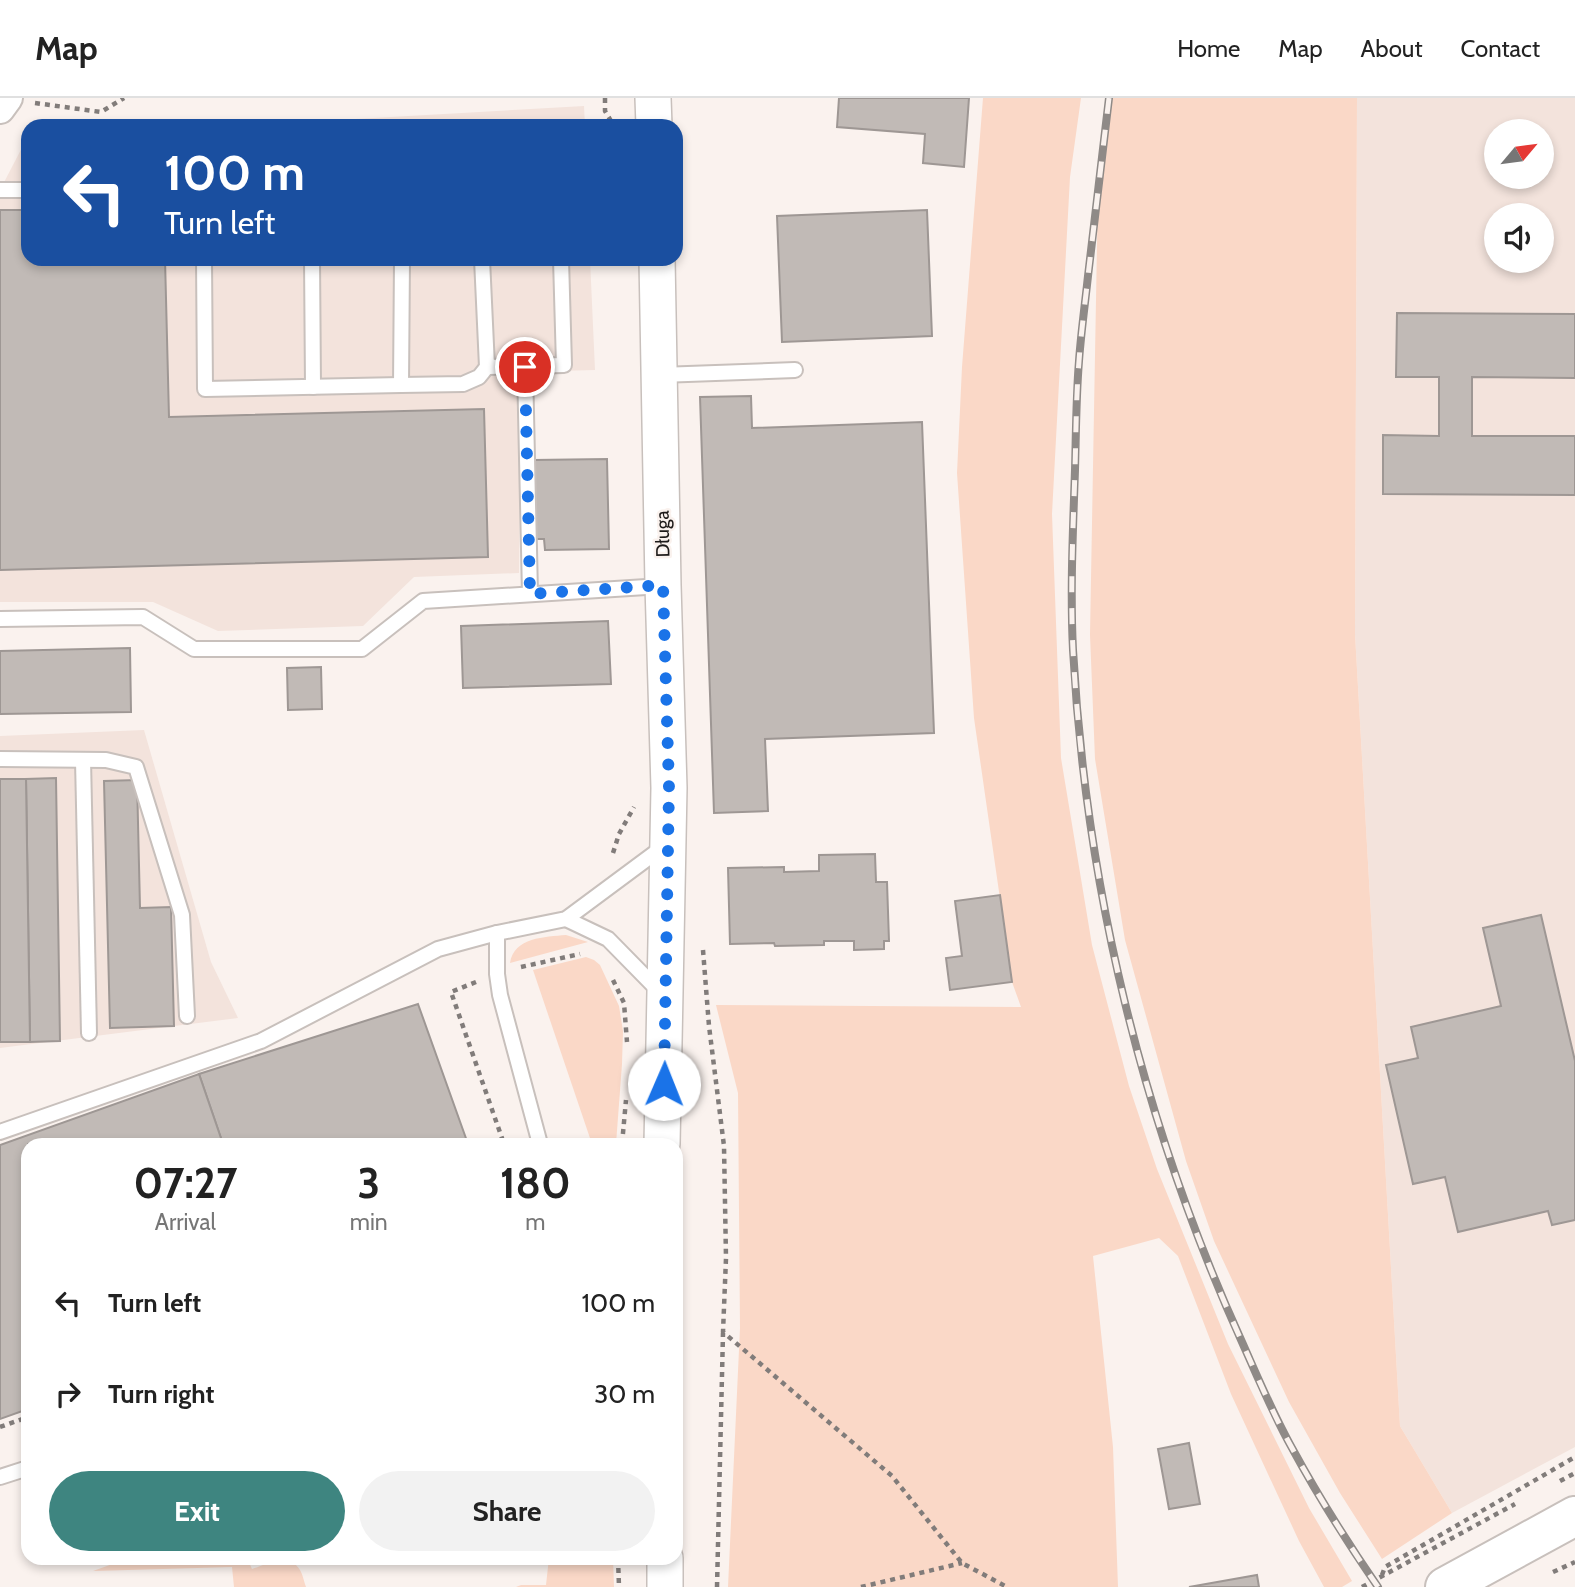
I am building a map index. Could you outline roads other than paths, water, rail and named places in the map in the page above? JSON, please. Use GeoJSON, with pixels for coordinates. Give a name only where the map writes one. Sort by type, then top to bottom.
{"type":"FeatureCollection","features":[{"type":"Feature","properties":{"kind":"main road"},"geometry":{"type":"LineString","coordinates":[[1445,1587],[1575,1516]]}},
{"type":"Feature","properties":{"kind":"street"},"geometry":{"type":"LineString","coordinates":[[0,109],[7,98]]}},
{"type":"Feature","properties":{"kind":"street"},"geometry":{"type":"LineString","coordinates":[[653,98],[654,119]]}},
{"type":"Feature","properties":{"kind":"street","name":"Długa"},"geometry":{"type":"LineString","coordinates":[[657,266],[669,788],[662,1138]]}},
{"type":"Feature","properties":{"kind":"street"},"geometry":{"type":"LineString","coordinates":[[665,1565],[665,1587]]}},
{"type":"Feature","properties":{"kind":"lane"},"geometry":{"type":"LineString","coordinates":[[0,190],[21,190]]}},
{"type":"Feature","properties":{"kind":"lane"},"geometry":{"type":"LineString","coordinates":[[204,266],[205,389],[463,384],[479,377],[487,367],[482,266]]}},
{"type":"Feature","properties":{"kind":"lane"},"geometry":{"type":"LineString","coordinates":[[312,266],[313,387]]}},
{"type":"Feature","properties":{"kind":"lane"},"geometry":{"type":"LineString","coordinates":[[401,385],[402,266]]}},
{"type":"Feature","properties":{"kind":"lane"},"geometry":{"type":"LineString","coordinates":[[487,367],[564,365],[561,266]]}},
{"type":"Feature","properties":{"kind":"lane"},"geometry":{"type":"LineString","coordinates":[[525,367],[530,594]]}},
{"type":"Feature","properties":{"kind":"lane"},"geometry":{"type":"LineString","coordinates":[[659,375],[795,370]]}},
{"type":"Feature","properties":{"kind":"lane"},"geometry":{"type":"LineString","coordinates":[[0,619],[143,617],[194,649],[362,649],[423,601],[663,585]]}},
{"type":"Feature","properties":{"kind":"lane"},"geometry":{"type":"LineString","coordinates":[[0,759],[106,760],[136,768],[182,915],[187,1016]]}},
{"type":"Feature","properties":{"kind":"lane"},"geometry":{"type":"LineString","coordinates":[[83,760],[89,1033]]}},
{"type":"Feature","properties":{"kind":"lane"},"geometry":{"type":"LineString","coordinates":[[0,1132],[261,1041],[438,949],[497,933],[566,919],[668,844]]}},
{"type":"Feature","properties":{"kind":"lane"},"geometry":{"type":"LineString","coordinates":[[566,919],[608,939],[666,999]]}},
{"type":"Feature","properties":{"kind":"lane"},"geometry":{"type":"LineString","coordinates":[[497,933],[500,995],[538,1138]]}},
{"type":"Feature","properties":{"kind":"lane"},"geometry":{"type":"LineString","coordinates":[[0,1477],[21,1470]]}},
{"type":"Feature","properties":{"kind":"railway"},"geometry":{"type":"LineString","coordinates":[[1109,98],[1079,361],[1072,583],[1073,650],[1080,739],[1106,917],[1148,1090],[1207,1259],[1285,1435],[1322,1501],[1378,1587]]}}]}
